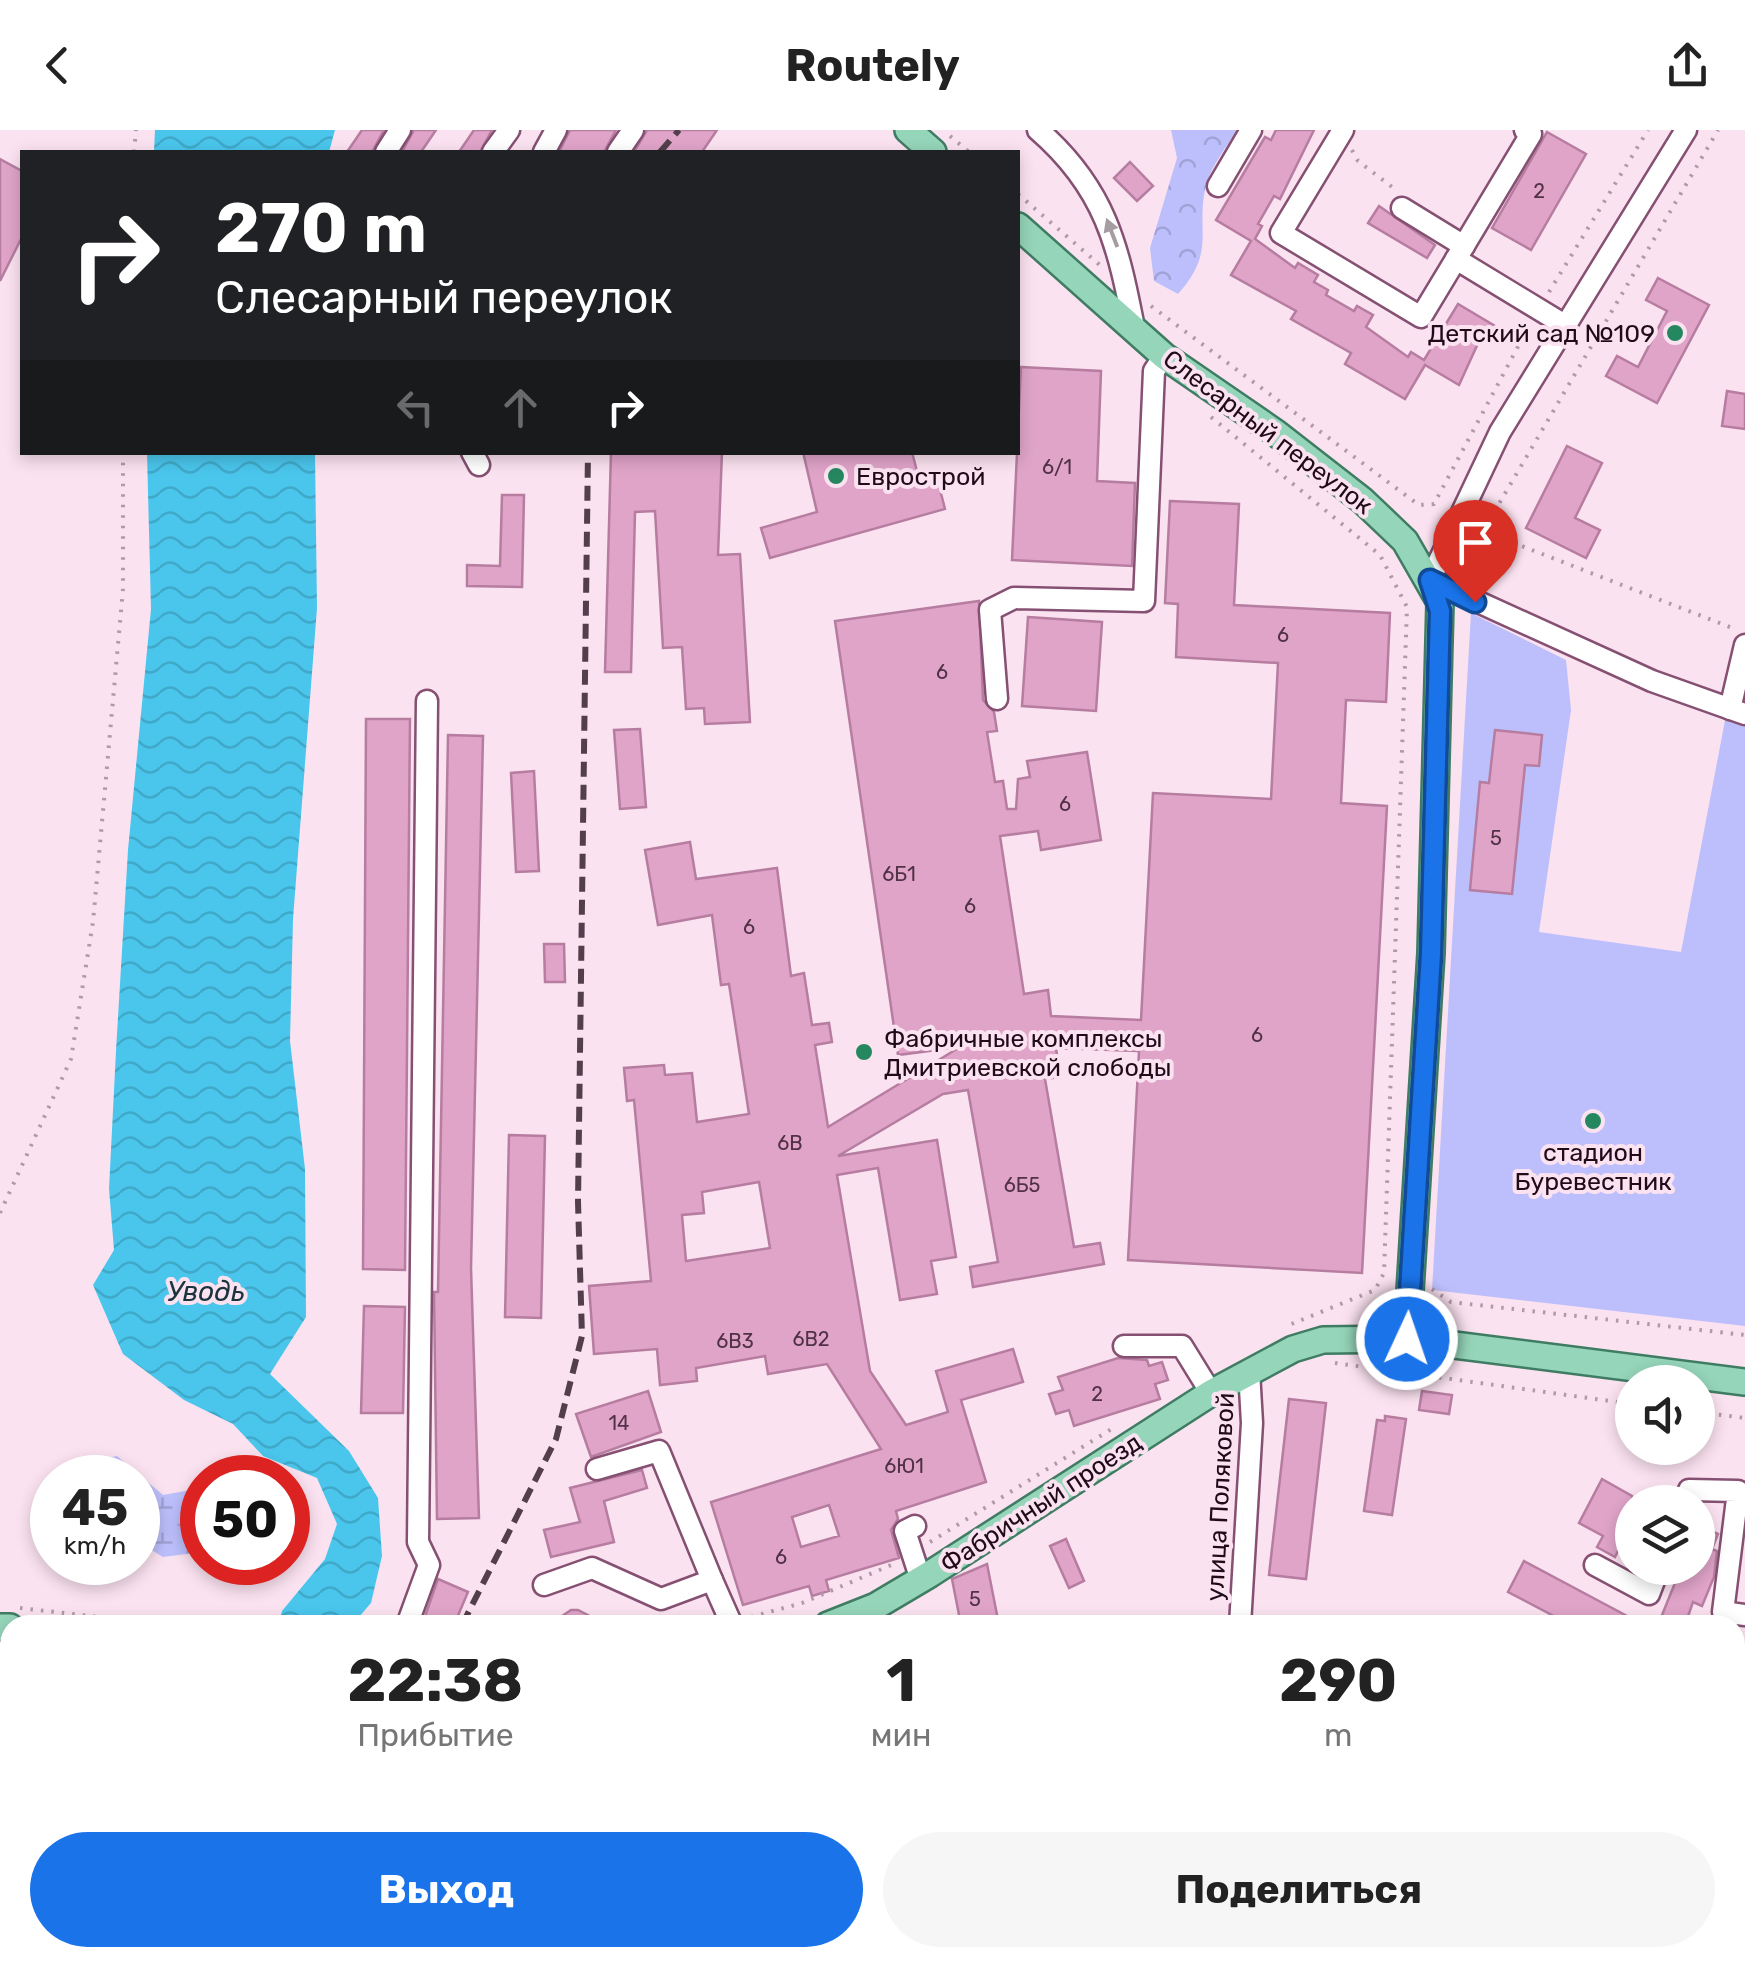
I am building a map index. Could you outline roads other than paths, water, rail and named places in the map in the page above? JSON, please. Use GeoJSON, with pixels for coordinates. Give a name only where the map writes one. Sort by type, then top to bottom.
{"type":"FeatureCollection","features":[{"type":"Feature","properties":{"kind":"main road","name":"Слесарный переулок"},"geometry":{"type":"LineString","coordinates":[[1020,228],[1164,356],[1276,433],[1362,500],[1405,541],[1430,580]]}},
{"type":"Feature","properties":{"kind":"main road"},"geometry":{"type":"LineString","coordinates":[[1407,1339],[1431,954],[1440,611],[1430,580]]}},
{"type":"Feature","properties":{"kind":"main road","name":"Фабричный проезд"},"geometry":{"type":"LineString","coordinates":[[849,1615],[921,1580],[1211,1392],[1249,1371],[1324,1340],[1407,1339],[1745,1382]]}},
{"type":"Feature","properties":{"kind":"street"},"geometry":{"type":"LineString","coordinates":[[1038,130],[1068,156],[1098,198],[1117,245],[1134,328]]}},
{"type":"Feature","properties":{"kind":"street"},"geometry":{"type":"LineString","coordinates":[[1218,186],[1251,130]]}},
{"type":"Feature","properties":{"kind":"street"},"geometry":{"type":"LineString","coordinates":[[1344,130],[1281,232],[1421,317],[1532,134],[1526,130]]}},
{"type":"Feature","properties":{"kind":"street"},"geometry":{"type":"LineString","coordinates":[[1686,130],[1500,432],[1430,580],[1590,659],[1738,711],[1745,645]]}},
{"type":"Feature","properties":{"kind":"street"},"geometry":{"type":"LineString","coordinates":[[1402,208],[1563,324]]}},
{"type":"Feature","properties":{"kind":"street"},"geometry":{"type":"LineString","coordinates":[[997,699],[990,610],[1014,598],[1144,601],[1154,371],[1164,356]]}},
{"type":"Feature","properties":{"kind":"street"},"geometry":{"type":"LineString","coordinates":[[411,1615],[429,1565],[418,1542],[427,701]]}},
{"type":"Feature","properties":{"kind":"street"},"geometry":{"type":"LineString","coordinates":[[1124,1346],[1182,1346],[1211,1392]]}},
{"type":"Feature","properties":{"kind":"street","name":"улица Поляковой"},"geometry":{"type":"LineString","coordinates":[[1241,1615],[1252,1422],[1249,1371]]}},
{"type":"Feature","properties":{"kind":"street"},"geometry":{"type":"LineString","coordinates":[[597,1469],[659,1451],[728,1615]]}},
{"type":"Feature","properties":{"kind":"street"},"geometry":{"type":"LineString","coordinates":[[1715,1491],[1738,1491],[1723,1612],[1745,1615]]}},
{"type":"Feature","properties":{"kind":"street"},"geometry":{"type":"LineString","coordinates":[[914,1526],[904,1531],[921,1580]]}},
{"type":"Feature","properties":{"kind":"street"},"geometry":{"type":"LineString","coordinates":[[1595,1565],[1615,1576]]}},
{"type":"Feature","properties":{"kind":"street"},"geometry":{"type":"LineString","coordinates":[[544,1585],[592,1568],[661,1600],[712,1580]]}},
{"type":"Feature","properties":{"kind":"street"},"geometry":{"type":"LineString","coordinates":[[1632,1585],[1649,1594],[1652,1585]]}},
{"type":"Feature","properties":{"kind":"water"},"geometry":{"type":"Polygon","coordinates":[[[155,130],[335,130],[330,150],[154,150],[155,130]]]}},
{"type":"Feature","properties":{"kind":"water","name":"Уводь"},"geometry":{"type":"Polygon","coordinates":[[[147,455],[315,455],[317,608],[293,919],[290,1041],[305,1169],[306,1317],[270,1374],[349,1451],[378,1498],[382,1556],[371,1603],[361,1615],[281,1615],[304,1585],[310,1585],[310,1577],[325,1559],[337,1524],[317,1478],[310,1475],[310,1455],[262,1455],[233,1424],[184,1400],[123,1354],[93,1285],[114,1250],[109,1189],[128,850],[151,609],[147,455]]]}},
{"type":"Feature","properties":{"kind":"railway"},"geometry":{"type":"LineString","coordinates":[[662,150],[679,130]]}},
{"type":"Feature","properties":{"kind":"railway"},"geometry":{"type":"LineString","coordinates":[[467,1615],[556,1439],[582,1336],[578,1202],[588,455]]}},
{"type":"Feature","properties":{"kind":"place","name":"Детский сад №109"},"geometry":{"type":"Point","coordinates":[1675,333]}},
{"type":"Feature","properties":{"kind":"place","name":"Еврострой"},"geometry":{"type":"Point","coordinates":[836,476]}},
{"type":"Feature","properties":{"kind":"place","name":"Фабричные комплексы Дмитриевской слободы"},"geometry":{"type":"Point","coordinates":[864,1052]}},
{"type":"Feature","properties":{"kind":"place","name":"стадион Буревестник"},"geometry":{"type":"Point","coordinates":[1593,1121]}}]}
